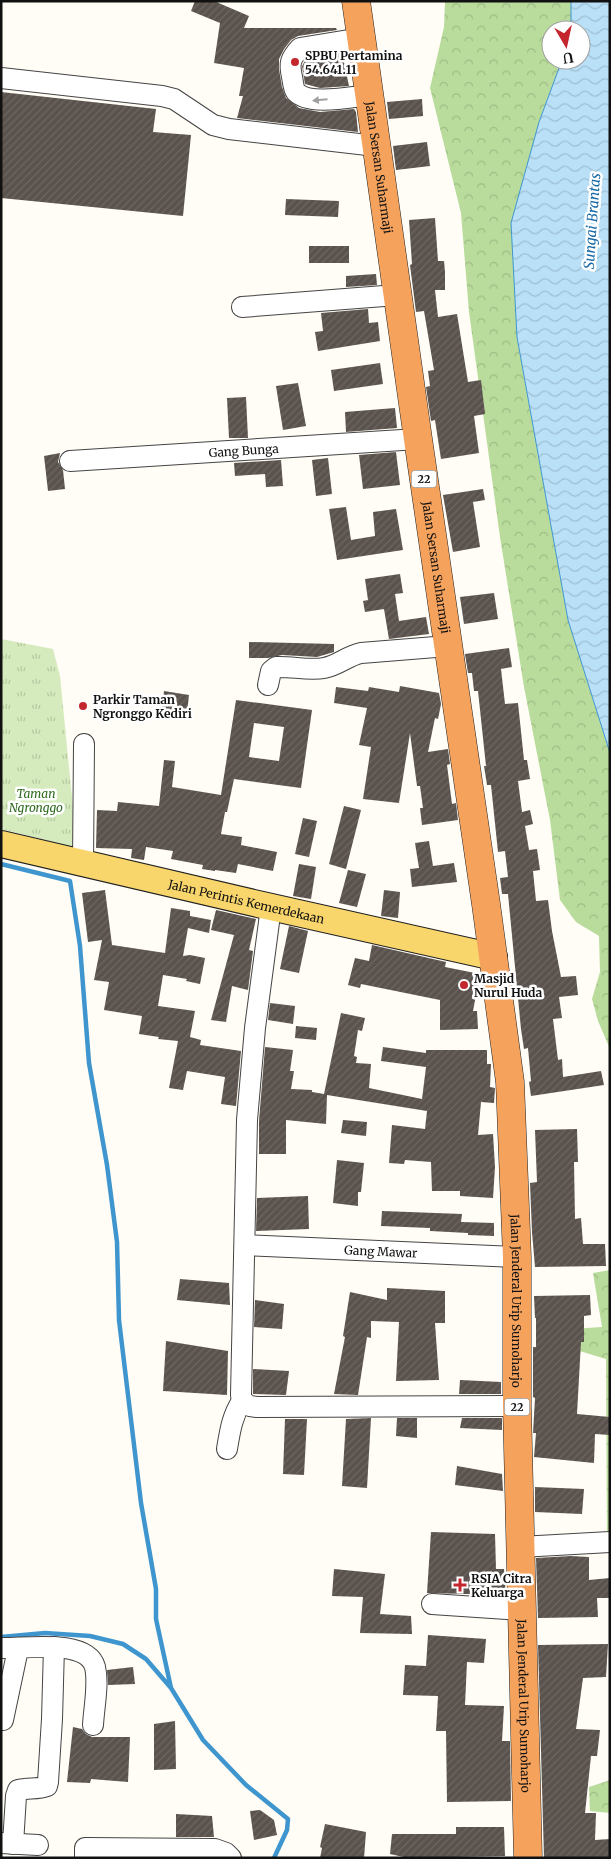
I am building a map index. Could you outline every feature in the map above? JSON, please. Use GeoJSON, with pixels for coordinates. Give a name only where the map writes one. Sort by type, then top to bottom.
{"type":"FeatureCollection","features":[{"type":"Feature","properties":{"kind":"highway","name":"Jalan Sersan Suharmaji"},"geometry":{"type":"LineString","coordinates":[[356,1],[494,957]]}},
{"type":"Feature","properties":{"kind":"highway","name":"Jalan Jenderal Urip Sumoharjo"},"geometry":{"type":"LineString","coordinates":[[494,957],[510,1082],[517,1257],[517,1406],[528,1858]]}},
{"type":"Feature","properties":{"kind":"main road","name":"Jalan Perintis Kemerdekaan"},"geometry":{"type":"LineString","coordinates":[[1,844],[494,957]]}},
{"type":"Feature","properties":{"kind":"street"},"geometry":{"type":"LineString","coordinates":[[362,38],[300,48],[294,55],[290,65],[295,90],[302,96],[312,100],[369,96]]}},
{"type":"Feature","properties":{"kind":"street"},"geometry":{"type":"LineString","coordinates":[[1,78],[162,96],[174,99],[213,125],[229,129],[376,146]]}},
{"type":"Feature","properties":{"kind":"street"},"geometry":{"type":"LineString","coordinates":[[242,307],[397,295]]}},
{"type":"Feature","properties":{"kind":"street","name":"Gang Bunga"},"geometry":{"type":"LineString","coordinates":[[70,461],[418,439]]}},
{"type":"Feature","properties":{"kind":"street"},"geometry":{"type":"LineString","coordinates":[[268,685],[271,671],[276,667],[322,669],[339,664],[351,655],[361,653],[448,646]]}},
{"type":"Feature","properties":{"kind":"street"},"geometry":{"type":"LineString","coordinates":[[83,864],[84,744]]}},
{"type":"Feature","properties":{"kind":"street"},"geometry":{"type":"LineString","coordinates":[[227,1449],[235,1411],[242,1401],[248,1120],[255,1028],[271,907]]}},
{"type":"Feature","properties":{"kind":"street","name":"Gang Mawar"},"geometry":{"type":"LineString","coordinates":[[245,1245],[517,1257]]}},
{"type":"Feature","properties":{"kind":"street"},"geometry":{"type":"LineString","coordinates":[[242,1401],[250,1406],[257,1407],[517,1406]]}},
{"type":"Feature","properties":{"kind":"street"},"geometry":{"type":"LineString","coordinates":[[520,1547],[610,1542]]}},
{"type":"Feature","properties":{"kind":"street"},"geometry":{"type":"LineString","coordinates":[[432,1604],[522,1610]]}},
{"type":"Feature","properties":{"kind":"street"},"geometry":{"type":"LineString","coordinates":[[38,1845],[7,1844],[18,1790],[25,1788],[39,1790],[47,1786],[48,1782],[54,1647]]}},
{"type":"Feature","properties":{"kind":"street"},"geometry":{"type":"LineString","coordinates":[[3,1720],[9,1648],[54,1647],[74,1649],[82,1652],[92,1661],[95,1667],[96,1683],[93,1725]]}},
{"type":"Feature","properties":{"kind":"street"},"geometry":{"type":"LineString","coordinates":[[85,1858],[84,1848],[215,1850],[226,1853],[231,1858]]}},
{"type":"Feature","properties":{"kind":"green space"},"geometry":{"type":"Polygon","coordinates":[[[445,1],[571,1],[571,20],[541,20],[541,70],[558,70],[539,122],[517,337],[568,620],[610,753],[610,1049],[598,1021],[592,999],[600,972],[599,936],[576,922],[560,900],[550,820],[524,687],[500,537],[469,312],[461,213],[430,88],[444,27],[445,1]]]}},
{"type":"Feature","properties":{"kind":"green space","name":"Taman Ngronggo"},"geometry":{"type":"Polygon","coordinates":[[[1,639],[53,649],[60,676],[77,848],[1,829],[1,639]]]}},
{"type":"Feature","properties":{"kind":"green space"},"geometry":{"type":"Polygon","coordinates":[[[610,1270],[610,1543],[607,1543],[606,1359],[573,1349],[571,1329],[602,1327],[593,1273],[610,1270]]]}},
{"type":"Feature","properties":{"kind":"green space"},"geometry":{"type":"Polygon","coordinates":[[[610,1780],[610,1813],[590,1811],[589,1787],[610,1780]]]}},
{"type":"Feature","properties":{"kind":"water","name":"Sungai Brantas"},"geometry":{"type":"Polygon","coordinates":[[[571,1],[610,1],[610,753],[568,620],[517,337],[511,223],[539,122],[558,70],[591,70],[591,20],[571,20],[571,1]]]}},
{"type":"Feature","properties":{"kind":"building"},"geometry":{"type":"Polygon","coordinates":[[[195,1],[214,1],[249,16],[244,28],[336,28],[337,30],[298,36],[291,40],[279,59],[282,87],[286,98],[299,108],[320,112],[354,109],[358,132],[237,118],[243,96],[239,96],[244,68],[214,63],[220,23],[191,11],[195,1]]]}},
{"type":"Feature","properties":{"kind":"building"},"geometry":{"type":"Polygon","coordinates":[[[342,53],[349,86],[320,88],[305,84],[302,66],[306,59],[342,53]]]}},
{"type":"Feature","properties":{"kind":"building"},"geometry":{"type":"Polygon","coordinates":[[[1,92],[156,109],[153,132],[191,135],[183,216],[1,198],[1,92]]]}},
{"type":"Feature","properties":{"kind":"building"},"geometry":{"type":"Polygon","coordinates":[[[422,99],[423,116],[389,119],[387,102],[422,99]]]}},
{"type":"Feature","properties":{"kind":"building"},"geometry":{"type":"Polygon","coordinates":[[[427,142],[430,166],[396,170],[393,146],[427,142]]]}},
{"type":"Feature","properties":{"kind":"building"},"geometry":{"type":"Polygon","coordinates":[[[286,199],[339,201],[338,217],[285,215],[286,199]]]}},
{"type":"Feature","properties":{"kind":"building"},"geometry":{"type":"Polygon","coordinates":[[[435,218],[438,261],[444,261],[445,272],[445,290],[435,290],[438,317],[457,314],[468,382],[481,380],[485,414],[474,416],[479,453],[441,459],[435,420],[431,421],[426,387],[430,386],[428,371],[434,370],[424,311],[416,312],[410,265],[412,264],[409,220],[435,218]]]}},
{"type":"Feature","properties":{"kind":"building"},"geometry":{"type":"Polygon","coordinates":[[[309,246],[349,246],[349,263],[309,263],[309,246]]]}},
{"type":"Feature","properties":{"kind":"building"},"geometry":{"type":"Polygon","coordinates":[[[376,274],[377,285],[346,287],[346,276],[376,274]]]}},
{"type":"Feature","properties":{"kind":"building"},"geometry":{"type":"Polygon","coordinates":[[[368,309],[369,323],[378,322],[380,341],[318,351],[315,332],[323,331],[321,313],[368,309]]]}},
{"type":"Feature","properties":{"kind":"building"},"geometry":{"type":"Polygon","coordinates":[[[380,363],[383,384],[334,391],[331,370],[380,363]]]}},
{"type":"Feature","properties":{"kind":"building"},"geometry":{"type":"Polygon","coordinates":[[[298,383],[306,426],[283,430],[276,386],[298,383]]]}},
{"type":"Feature","properties":{"kind":"building"},"geometry":{"type":"Polygon","coordinates":[[[246,397],[248,438],[229,438],[227,398],[246,397]]]}},
{"type":"Feature","properties":{"kind":"building"},"geometry":{"type":"Polygon","coordinates":[[[395,408],[397,428],[346,432],[345,412],[395,408]]]}},
{"type":"Feature","properties":{"kind":"building"},"geometry":{"type":"Polygon","coordinates":[[[396,452],[400,485],[363,489],[359,455],[396,452]]]}},
{"type":"Feature","properties":{"kind":"building"},"geometry":{"type":"Polygon","coordinates":[[[60,453],[58,462],[63,470],[65,489],[48,491],[44,456],[60,453]]]}},
{"type":"Feature","properties":{"kind":"building"},"geometry":{"type":"Polygon","coordinates":[[[328,458],[332,494],[316,496],[312,460],[328,458]]]}},
{"type":"Feature","properties":{"kind":"building"},"geometry":{"type":"Polygon","coordinates":[[[281,460],[283,486],[266,487],[265,474],[235,476],[234,463],[281,460]]]}},
{"type":"Feature","properties":{"kind":"building"},"geometry":{"type":"Polygon","coordinates":[[[483,489],[485,500],[473,502],[480,547],[453,552],[443,495],[483,489]]]}},
{"type":"Feature","properties":{"kind":"building"},"geometry":{"type":"Polygon","coordinates":[[[346,507],[351,540],[375,536],[373,512],[396,509],[403,550],[337,560],[329,509],[346,507]]]}},
{"type":"Feature","properties":{"kind":"building"},"geometry":{"type":"Polygon","coordinates":[[[400,574],[403,593],[395,594],[399,621],[426,617],[429,634],[389,639],[384,609],[365,612],[363,601],[368,600],[365,579],[400,574]]]}},
{"type":"Feature","properties":{"kind":"building"},"geometry":{"type":"Polygon","coordinates":[[[494,593],[498,619],[464,624],[460,597],[494,593]]]}},
{"type":"Feature","properties":{"kind":"building"},"geometry":{"type":"Polygon","coordinates":[[[249,642],[334,644],[334,652],[317,657],[282,655],[268,658],[249,658],[249,642]]]}},
{"type":"Feature","properties":{"kind":"building"},"geometry":{"type":"Polygon","coordinates":[[[509,648],[512,667],[501,669],[505,704],[518,703],[524,760],[527,760],[530,779],[518,781],[522,812],[530,810],[533,824],[525,826],[529,850],[537,849],[540,870],[533,871],[536,901],[548,900],[561,977],[576,976],[578,995],[559,997],[562,1018],[553,1019],[558,1060],[562,1059],[563,1077],[601,1071],[604,1085],[531,1096],[528,1048],[524,1049],[521,1029],[508,894],[502,894],[500,878],[508,877],[505,851],[498,852],[491,785],[487,785],[484,766],[486,766],[478,691],[474,691],[472,673],[468,673],[465,654],[509,648]]]}},
{"type":"Feature","properties":{"kind":"building"},"geometry":{"type":"Polygon","coordinates":[[[400,686],[439,693],[441,704],[438,719],[435,718],[428,752],[448,749],[450,764],[447,765],[452,804],[456,803],[458,820],[422,825],[420,808],[423,808],[420,786],[417,786],[410,733],[399,803],[363,799],[371,747],[359,745],[367,708],[334,703],[336,687],[368,691],[369,687],[399,692],[400,686]]]}},
{"type":"Feature","properties":{"kind":"building"},"geometry":{"type":"Polygon","coordinates":[[[164,691],[189,695],[187,713],[162,710],[164,691]]]}},
{"type":"Feature","properties":{"kind":"building"},"geometry":{"type":"Polygon","coordinates":[[[236,700],[312,710],[301,788],[234,779],[227,812],[225,812],[221,834],[242,837],[241,845],[277,852],[273,871],[238,864],[236,873],[215,871],[202,869],[203,865],[171,859],[173,851],[146,847],[144,860],[131,858],[132,849],[96,848],[97,810],[117,811],[118,802],[159,806],[164,760],[175,761],[172,787],[221,795],[236,700]],[[254,723],[249,757],[279,761],[284,727],[254,723]]]}},
{"type":"Feature","properties":{"kind":"building"},"geometry":{"type":"Polygon","coordinates":[[[344,806],[361,810],[346,869],[329,864],[344,806]]]}},
{"type":"Feature","properties":{"kind":"building"},"geometry":{"type":"Polygon","coordinates":[[[303,818],[317,821],[309,857],[295,854],[303,818]]]}},
{"type":"Feature","properties":{"kind":"building"},"geometry":{"type":"Polygon","coordinates":[[[429,841],[433,866],[454,863],[457,882],[412,887],[410,869],[419,868],[415,843],[429,841]]]}},
{"type":"Feature","properties":{"kind":"building"},"geometry":{"type":"Polygon","coordinates":[[[299,864],[316,867],[311,899],[293,896],[299,864]]]}},
{"type":"Feature","properties":{"kind":"building"},"geometry":{"type":"Polygon","coordinates":[[[348,870],[366,874],[357,907],[339,903],[348,870]]]}},
{"type":"Feature","properties":{"kind":"building"},"geometry":{"type":"Polygon","coordinates":[[[105,890],[112,945],[165,953],[171,908],[190,911],[190,916],[211,920],[209,933],[188,928],[183,956],[190,955],[205,958],[200,984],[186,981],[187,979],[163,975],[158,1006],[195,1011],[190,1037],[201,1040],[200,1045],[241,1051],[236,1106],[221,1104],[225,1077],[187,1071],[183,1090],[169,1088],[178,1041],[158,1039],[159,1037],[139,1034],[142,1016],[104,1010],[109,982],[94,980],[102,940],[88,942],[82,893],[105,890]]]}},
{"type":"Feature","properties":{"kind":"building"},"geometry":{"type":"Polygon","coordinates":[[[384,890],[400,892],[398,918],[381,916],[384,890]]]}},
{"type":"Feature","properties":{"kind":"building"},"geometry":{"type":"Polygon","coordinates":[[[216,910],[256,919],[249,950],[253,951],[248,990],[232,986],[226,1022],[211,1020],[234,935],[211,930],[216,910]]]}},
{"type":"Feature","properties":{"kind":"building"},"geometry":{"type":"Polygon","coordinates":[[[289,926],[308,931],[299,973],[280,969],[289,926]]]}},
{"type":"Feature","properties":{"kind":"building"},"geometry":{"type":"Polygon","coordinates":[[[372,945],[446,962],[445,967],[480,974],[473,1011],[477,1011],[478,1029],[440,1030],[440,1000],[361,984],[360,988],[348,985],[355,958],[369,961],[372,945]]]}},
{"type":"Feature","properties":{"kind":"building"},"geometry":{"type":"Polygon","coordinates":[[[270,1003],[295,1006],[293,1024],[268,1020],[270,1003]]]}},
{"type":"Feature","properties":{"kind":"building"},"geometry":{"type":"Polygon","coordinates":[[[341,1013],[365,1018],[362,1031],[358,1030],[354,1056],[357,1057],[356,1063],[371,1064],[369,1088],[422,1099],[426,1067],[381,1061],[383,1047],[426,1053],[426,1050],[487,1050],[487,1064],[491,1064],[490,1087],[495,1088],[494,1103],[481,1102],[478,1135],[493,1134],[495,1167],[493,1198],[460,1196],[460,1191],[432,1191],[431,1162],[405,1160],[404,1164],[389,1163],[392,1125],[425,1129],[427,1111],[327,1095],[326,1124],[286,1120],[286,1154],[259,1154],[259,1121],[265,1047],[293,1050],[290,1071],[294,1071],[291,1089],[312,1090],[312,1092],[324,1094],[341,1013]]]}},
{"type":"Feature","properties":{"kind":"building"},"geometry":{"type":"Polygon","coordinates":[[[296,1026],[317,1028],[316,1040],[295,1038],[296,1026]]]}},
{"type":"Feature","properties":{"kind":"building"},"geometry":{"type":"Polygon","coordinates":[[[343,1120],[367,1122],[366,1136],[341,1133],[343,1120]]]}},
{"type":"Feature","properties":{"kind":"building"},"geometry":{"type":"Polygon","coordinates":[[[577,1129],[578,1162],[574,1162],[575,1219],[581,1218],[583,1244],[605,1244],[606,1266],[535,1267],[530,1183],[537,1182],[535,1130],[577,1129]]]}},
{"type":"Feature","properties":{"kind":"building"},"geometry":{"type":"Polygon","coordinates":[[[337,1160],[364,1163],[361,1192],[358,1192],[358,1206],[333,1203],[337,1160]]]}},
{"type":"Feature","properties":{"kind":"building"},"geometry":{"type":"Polygon","coordinates":[[[308,1196],[309,1229],[256,1231],[257,1198],[308,1196]]]}},
{"type":"Feature","properties":{"kind":"building"},"geometry":{"type":"Polygon","coordinates":[[[382,1211],[462,1214],[461,1222],[494,1223],[494,1236],[430,1231],[430,1228],[381,1226],[382,1211]]]}},
{"type":"Feature","properties":{"kind":"building"},"geometry":{"type":"Polygon","coordinates":[[[180,1279],[229,1283],[230,1305],[177,1300],[180,1279]]]}},
{"type":"Feature","properties":{"kind":"building"},"geometry":{"type":"Polygon","coordinates":[[[387,1288],[445,1291],[445,1323],[435,1323],[439,1380],[396,1381],[399,1322],[371,1321],[371,1338],[367,1337],[358,1395],[334,1394],[345,1337],[343,1336],[350,1292],[387,1300],[387,1288]]]}},
{"type":"Feature","properties":{"kind":"building"},"geometry":{"type":"Polygon","coordinates":[[[590,1295],[591,1315],[584,1316],[584,1342],[581,1342],[577,1414],[610,1417],[610,1435],[595,1434],[594,1463],[534,1457],[536,1433],[533,1433],[535,1398],[533,1397],[533,1347],[536,1347],[536,1318],[534,1296],[590,1295]]]}},
{"type":"Feature","properties":{"kind":"building"},"geometry":{"type":"Polygon","coordinates":[[[255,1300],[284,1304],[282,1329],[254,1327],[255,1300]]]}},
{"type":"Feature","properties":{"kind":"building"},"geometry":{"type":"Polygon","coordinates":[[[166,1341],[228,1351],[227,1395],[163,1391],[166,1341]]]}},
{"type":"Feature","properties":{"kind":"building"},"geometry":{"type":"Polygon","coordinates":[[[253,1369],[289,1371],[286,1395],[253,1394],[253,1369]]]}},
{"type":"Feature","properties":{"kind":"building"},"geometry":{"type":"Polygon","coordinates":[[[460,1380],[501,1382],[501,1394],[459,1394],[460,1380]]]}},
{"type":"Feature","properties":{"kind":"building"},"geometry":{"type":"Polygon","coordinates":[[[371,1418],[367,1488],[342,1486],[346,1419],[371,1418]]]}},
{"type":"Feature","properties":{"kind":"building"},"geometry":{"type":"Polygon","coordinates":[[[397,1418],[417,1418],[417,1438],[396,1436],[397,1418]]]}},
{"type":"Feature","properties":{"kind":"building"},"geometry":{"type":"Polygon","coordinates":[[[462,1418],[502,1418],[502,1430],[460,1428],[462,1418]]]}},
{"type":"Feature","properties":{"kind":"building"},"geometry":{"type":"Polygon","coordinates":[[[285,1419],[307,1419],[304,1475],[283,1474],[285,1419]]]}},
{"type":"Feature","properties":{"kind":"building"},"geometry":{"type":"Polygon","coordinates":[[[457,1466],[502,1474],[503,1491],[455,1485],[457,1466]]]}},
{"type":"Feature","properties":{"kind":"building"},"geometry":{"type":"Polygon","coordinates":[[[535,1487],[584,1489],[582,1514],[535,1512],[535,1487]]]}},
{"type":"Feature","properties":{"kind":"building"},"geometry":{"type":"Polygon","coordinates":[[[431,1532],[495,1534],[496,1569],[504,1569],[506,1595],[427,1593],[431,1532]]]}},
{"type":"Feature","properties":{"kind":"building"},"geometry":{"type":"Polygon","coordinates":[[[589,1557],[589,1580],[610,1578],[610,1598],[597,1598],[598,1617],[538,1618],[536,1558],[589,1557]]]}},
{"type":"Feature","properties":{"kind":"building"},"geometry":{"type":"Polygon","coordinates":[[[334,1569],[385,1574],[380,1614],[411,1616],[412,1634],[360,1633],[363,1597],[332,1596],[334,1569]]]}},
{"type":"Feature","properties":{"kind":"building"},"geometry":{"type":"Polygon","coordinates":[[[428,1635],[486,1639],[484,1663],[467,1662],[465,1705],[504,1706],[502,1741],[510,1741],[511,1801],[447,1802],[446,1731],[436,1731],[438,1696],[403,1695],[405,1665],[426,1666],[428,1635]]]}},
{"type":"Feature","properties":{"kind":"building"},"geometry":{"type":"Polygon","coordinates":[[[608,1644],[606,1677],[583,1678],[576,1729],[600,1730],[597,1756],[591,1756],[585,1813],[596,1813],[595,1840],[610,1839],[610,1858],[544,1858],[538,1645],[608,1644]]]}},
{"type":"Feature","properties":{"kind":"building"},"geometry":{"type":"Polygon","coordinates":[[[133,1667],[135,1684],[108,1685],[107,1670],[133,1667]]]}},
{"type":"Feature","properties":{"kind":"building"},"geometry":{"type":"Polygon","coordinates":[[[175,1721],[176,1769],[154,1770],[154,1724],[175,1721]]]}},
{"type":"Feature","properties":{"kind":"building"},"geometry":{"type":"Polygon","coordinates":[[[73,1727],[82,1729],[92,1737],[130,1737],[128,1782],[91,1779],[90,1783],[67,1782],[73,1727]]]}},
{"type":"Feature","properties":{"kind":"building"},"geometry":{"type":"Polygon","coordinates":[[[260,1810],[274,1820],[277,1835],[254,1840],[250,1811],[260,1810]]]}},
{"type":"Feature","properties":{"kind":"building"},"geometry":{"type":"Polygon","coordinates":[[[176,1814],[212,1816],[214,1837],[176,1837],[176,1814]]]}},
{"type":"Feature","properties":{"kind":"building"},"geometry":{"type":"Polygon","coordinates":[[[325,1824],[366,1832],[364,1858],[320,1858],[322,1848],[320,1847],[325,1824]]]}},
{"type":"Feature","properties":{"kind":"building"},"geometry":{"type":"Polygon","coordinates":[[[456,1827],[504,1827],[505,1856],[408,1858],[390,1854],[392,1834],[456,1834],[456,1827]]]}},
{"type":"Feature","properties":{"kind":"waterway"},"geometry":{"type":"LineString","coordinates":[[1,864],[70,881],[80,946],[89,1063],[107,1165],[117,1242],[119,1320],[141,1503],[156,1589],[156,1619],[171,1688]]}},
{"type":"Feature","properties":{"kind":"waterway"},"geometry":{"type":"LineString","coordinates":[[1,1637],[45,1633],[90,1636],[123,1644],[146,1659],[171,1688],[203,1740],[246,1785],[288,1819],[287,1830],[274,1858]]}},
{"type":"Feature","properties":{"kind":"place","name":"SPBU Pertamina 54.641.11"},"geometry":{"type":"Point","coordinates":[295,62]}},
{"type":"Feature","properties":{"kind":"place","name":"Parkir Taman Ngronggo Kediri"},"geometry":{"type":"Point","coordinates":[83,706]}},
{"type":"Feature","properties":{"kind":"place","name":"Masjid Nurul Huda"},"geometry":{"type":"Point","coordinates":[464,985]}},
{"type":"Feature","properties":{"kind":"place","name":"RSIA Citra Keluarga"},"geometry":{"type":"Point","coordinates":[460,1585]}}]}
